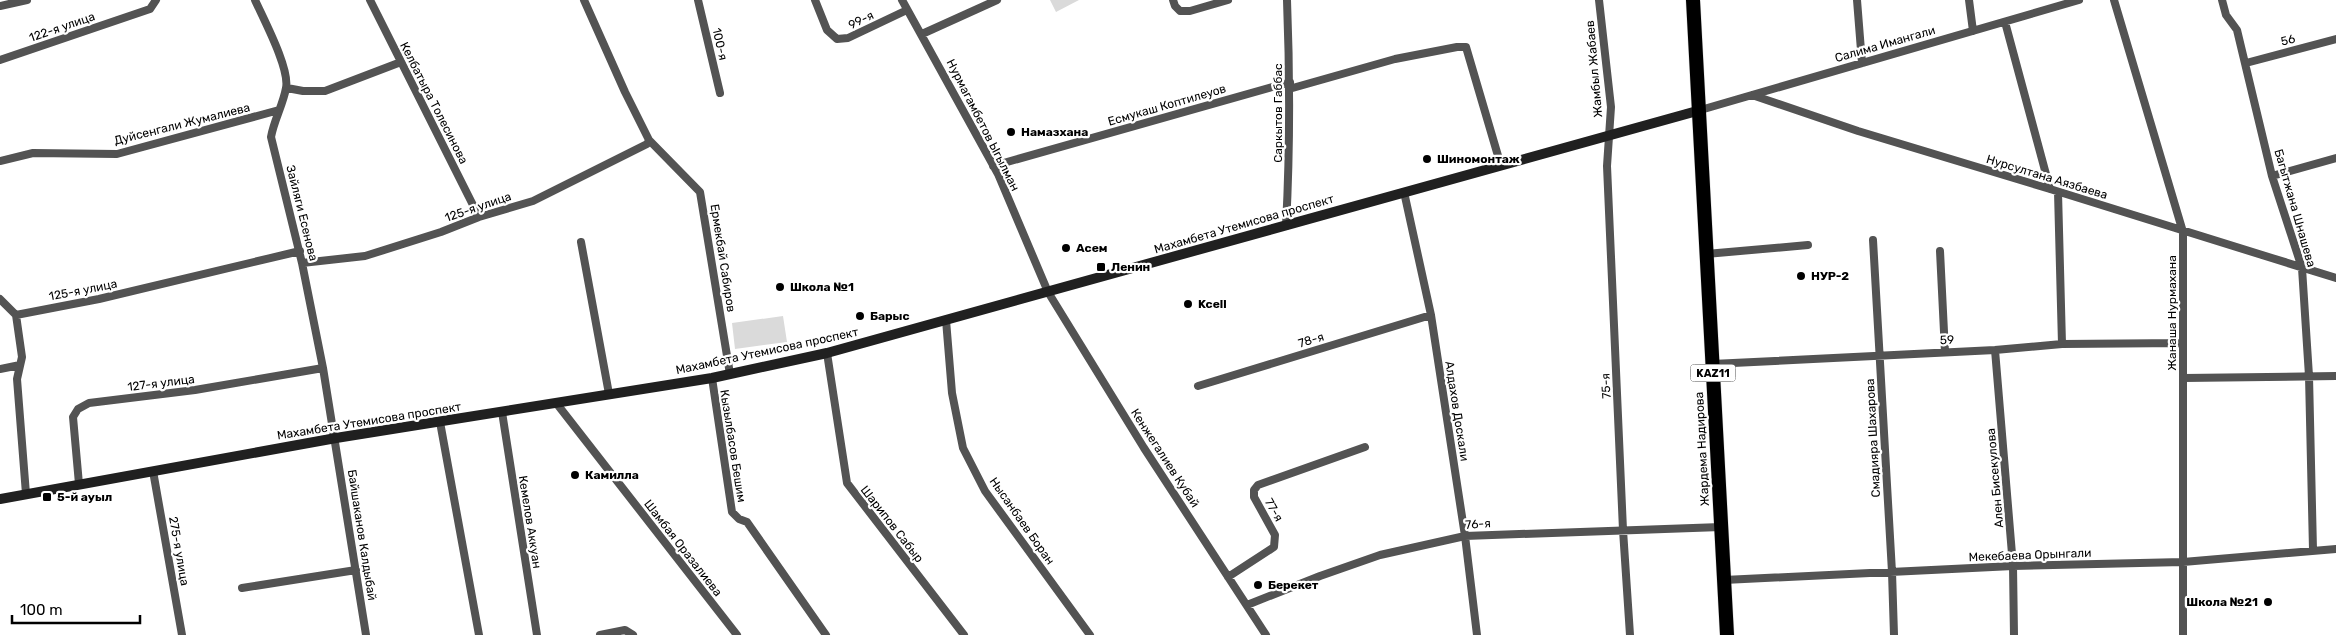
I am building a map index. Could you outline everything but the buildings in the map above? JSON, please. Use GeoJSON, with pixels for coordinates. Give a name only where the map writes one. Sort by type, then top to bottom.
{"type":"FeatureCollection","features":[{"type":"Feature","properties":{"kind":"highway","name":"KAZ11"},"geometry":{"type":"LineString","coordinates":[[1693,0],[1697,111]]}},
{"type":"Feature","properties":{"kind":"highway","name":"Жардема Надирова"},"geometry":{"type":"LineString","coordinates":[[1697,111],[1727,635]]}},
{"type":"Feature","properties":{"kind":"street"},"geometry":{"type":"LineString","coordinates":[[0,6],[27,0]]}},
{"type":"Feature","properties":{"kind":"street","name":"122-я улица"},"geometry":{"type":"LineString","coordinates":[[0,60],[150,9],[156,0]]}},
{"type":"Feature","properties":{"kind":"street","name":"Зайляги Есенова"},"geometry":{"type":"LineString","coordinates":[[255,0],[287,74],[286,88],[273,123],[272,137],[300,251],[336,438]]}},
{"type":"Feature","properties":{"kind":"street","name":"Келбатыра Толесинова"},"geometry":{"type":"LineString","coordinates":[[370,0],[479,217]]}},
{"type":"Feature","properties":{"kind":"street","name":"Ермекбай Сабиров"},"geometry":{"type":"LineString","coordinates":[[584,0],[625,92],[649,140],[700,192],[730,374]]}},
{"type":"Feature","properties":{"kind":"street","name":"100-я"},"geometry":{"type":"LineString","coordinates":[[698,0],[720,93]]}},
{"type":"Feature","properties":{"kind":"street","name":"99-я"},"geometry":{"type":"LineString","coordinates":[[815,0],[827,30],[837,39],[848,38],[907,10]]}},
{"type":"Feature","properties":{"kind":"street","name":"Нурмагамбетов Ыгылман"},"geometry":{"type":"LineString","coordinates":[[902,0],[993,166],[1048,292]]}},
{"type":"Feature","properties":{"kind":"street"},"geometry":{"type":"LineString","coordinates":[[922,34],[997,0]]}},
{"type":"Feature","properties":{"kind":"street"},"geometry":{"type":"LineString","coordinates":[[1173,0],[1175,6],[1180,11],[1190,11],[1228,0]]}},
{"type":"Feature","properties":{"kind":"street","name":"Саркытов Габбас"},"geometry":{"type":"LineString","coordinates":[[1286,226],[1289,180],[1290,86],[1287,0]]}},
{"type":"Feature","properties":{"kind":"street","name":"Жамбыл Жабаев"},"geometry":{"type":"LineString","coordinates":[[1598,0],[1611,107],[1610,135]]}},
{"type":"Feature","properties":{"kind":"street"},"geometry":{"type":"LineString","coordinates":[[1857,0],[1862,63]]}},
{"type":"Feature","properties":{"kind":"street"},"geometry":{"type":"LineString","coordinates":[[1968,0],[1972,31]]}},
{"type":"Feature","properties":{"kind":"street","name":"Салима Имангали"},"geometry":{"type":"LineString","coordinates":[[1697,111],[2079,0]]}},
{"type":"Feature","properties":{"kind":"street","name":"Жанаша Нурмахана"},"geometry":{"type":"LineString","coordinates":[[2114,0],[2183,232],[2183,635]]}},
{"type":"Feature","properties":{"kind":"street","name":"Багытжана Шнашева"},"geometry":{"type":"LineString","coordinates":[[2222,0],[2226,15],[2237,30],[2272,176],[2302,268],[2309,376],[2312,550]]}},
{"type":"Feature","properties":{"kind":"street"},"geometry":{"type":"LineString","coordinates":[[2005,22],[2054,190],[2062,344]]}},
{"type":"Feature","properties":{"kind":"street","name":"56"},"geometry":{"type":"LineString","coordinates":[[2246,63],[2336,38]]}},
{"type":"Feature","properties":{"kind":"street","name":"Есмукаш Коптилеуов"},"geometry":{"type":"LineString","coordinates":[[993,166],[1395,59],[1457,47],[1466,48],[1501,166]]}},
{"type":"Feature","properties":{"kind":"street"},"geometry":{"type":"LineString","coordinates":[[286,88],[304,92],[325,91],[401,62]]}},
{"type":"Feature","properties":{"kind":"street","name":"Нурсултана Аязбаева"},"geometry":{"type":"LineString","coordinates":[[1752,95],[1858,131],[2336,278]]}},
{"type":"Feature","properties":{"kind":"street","name":"Дуйсенгали Жумалиева"},"geometry":{"type":"LineString","coordinates":[[0,161],[33,153],[117,154],[279,110]]}},
{"type":"Feature","properties":{"kind":"street","name":"Махамбета Утемисова проспект"},"geometry":{"type":"LineString","coordinates":[[0,499],[336,438],[712,378],[827,353],[1697,111]]}},
{"type":"Feature","properties":{"kind":"street","name":"75-я"},"geometry":{"type":"LineString","coordinates":[[1610,135],[1607,166],[1623,530],[1630,635]]}},
{"type":"Feature","properties":{"kind":"street","name":"125-я улица"},"geometry":{"type":"LineString","coordinates":[[302,263],[365,256],[441,232],[479,217],[533,201],[647,144],[649,140]]}},
{"type":"Feature","properties":{"kind":"street"},"geometry":{"type":"LineString","coordinates":[[2272,176],[2336,158]]}},
{"type":"Feature","properties":{"kind":"street","name":"Алдахов Доскали"},"geometry":{"type":"LineString","coordinates":[[1404,192],[1431,315],[1465,536],[1476,635]]}},
{"type":"Feature","properties":{"kind":"street","name":"Смадияра Шахарова"},"geometry":{"type":"LineString","coordinates":[[1873,240],[1894,635]]}},
{"type":"Feature","properties":{"kind":"street"},"geometry":{"type":"LineString","coordinates":[[581,242],[609,394]]}},
{"type":"Feature","properties":{"kind":"street"},"geometry":{"type":"LineString","coordinates":[[1706,254],[1808,245]]}},
{"type":"Feature","properties":{"kind":"street","name":"125-я улица"},"geometry":{"type":"LineString","coordinates":[[16,315],[99,300],[300,251]]}},
{"type":"Feature","properties":{"kind":"street"},"geometry":{"type":"LineString","coordinates":[[1940,251],[1945,352]]}},
{"type":"Feature","properties":{"kind":"street","name":"Кенжегалиев Кубай"},"geometry":{"type":"LineString","coordinates":[[1048,292],[1144,448],[1266,635]]}},
{"type":"Feature","properties":{"kind":"street"},"geometry":{"type":"LineString","coordinates":[[0,299],[16,315],[22,357],[17,379],[26,494]]}},
{"type":"Feature","properties":{"kind":"street","name":"78-я"},"geometry":{"type":"LineString","coordinates":[[1198,386],[1431,315]]}},
{"type":"Feature","properties":{"kind":"street","name":"Нысанбаев Боран"},"geometry":{"type":"LineString","coordinates":[[946,320],[952,393],[963,448],[985,491],[1090,635]]}},
{"type":"Feature","properties":{"kind":"street","name":"59"},"geometry":{"type":"LineString","coordinates":[[1712,364],[1996,350],[2062,344],[2183,343]]}},
{"type":"Feature","properties":{"kind":"street","name":"Ален Бисекулова"},"geometry":{"type":"LineString","coordinates":[[1996,350],[2013,566],[2014,635]]}},
{"type":"Feature","properties":{"kind":"street","name":"Шарипов Сабыр"},"geometry":{"type":"LineString","coordinates":[[827,353],[847,483],[964,635]]}},
{"type":"Feature","properties":{"kind":"street"},"geometry":{"type":"LineString","coordinates":[[0,369],[20,364]]}},
{"type":"Feature","properties":{"kind":"street","name":"127-я улица"},"geometry":{"type":"LineString","coordinates":[[79,484],[73,417],[78,409],[89,403],[195,390],[323,368]]}},
{"type":"Feature","properties":{"kind":"street"},"geometry":{"type":"LineString","coordinates":[[2184,378],[2336,376]]}},
{"type":"Feature","properties":{"kind":"street","name":"Кызылбасов Бешим"},"geometry":{"type":"LineString","coordinates":[[712,378],[732,512],[739,519],[747,522],[826,635]]}},
{"type":"Feature","properties":{"kind":"street","name":"Шамбая Оразалиева"},"geometry":{"type":"LineString","coordinates":[[557,404],[737,635]]}},
{"type":"Feature","properties":{"kind":"street","name":"Кемелов Аккуан"},"geometry":{"type":"LineString","coordinates":[[502,412],[537,635]]}},
{"type":"Feature","properties":{"kind":"street"},"geometry":{"type":"LineString","coordinates":[[440,422],[479,635]]}},
{"type":"Feature","properties":{"kind":"street","name":"Байшаканов Калдыбай"},"geometry":{"type":"LineString","coordinates":[[336,438],[366,635]]}},
{"type":"Feature","properties":{"kind":"street","name":"77-я"},"geometry":{"type":"LineString","coordinates":[[1228,577],[1274,547],[1276,542],[1275,535],[1254,497],[1254,490],[1258,485],[1365,447]]}},
{"type":"Feature","properties":{"kind":"street","name":"275-я улица"},"geometry":{"type":"LineString","coordinates":[[153,471],[182,635]]}},
{"type":"Feature","properties":{"kind":"street","name":"76-я"},"geometry":{"type":"LineString","coordinates":[[1247,606],[1320,576],[1380,555],[1465,536],[1721,527]]}},
{"type":"Feature","properties":{"kind":"street","name":"Мекебаева Орынгали"},"geometry":{"type":"LineString","coordinates":[[1724,580],[2013,566],[2183,562],[2336,549]]}},
{"type":"Feature","properties":{"kind":"street"},"geometry":{"type":"LineString","coordinates":[[242,588],[356,570]]}},
{"type":"Feature","properties":{"kind":"street"},"geometry":{"type":"LineString","coordinates":[[600,635],[626,630],[633,635]]}},
{"type":"Feature","properties":{"kind":"shaded area"},"geometry":{"type":"Polygon","coordinates":[[[1050,0],[1079,0],[1056,12],[1050,0]]]}},
{"type":"Feature","properties":{"kind":"shaded area"},"geometry":{"type":"Polygon","coordinates":[[[783,316],[787,342],[735,349],[732,323],[783,316]]]}},
{"type":"Feature","properties":{"kind":"place","name":"Намазхана"},"geometry":{"type":"Point","coordinates":[1011,132]}},
{"type":"Feature","properties":{"kind":"place","name":"Шиномонтаж"},"geometry":{"type":"Point","coordinates":[1427,159]}},
{"type":"Feature","properties":{"kind":"place","name":"Асем"},"geometry":{"type":"Point","coordinates":[1066,248]}},
{"type":"Feature","properties":{"kind":"place","name":"Ленин"},"geometry":{"type":"Point","coordinates":[1101,267]}},
{"type":"Feature","properties":{"kind":"place","name":"НУР-2"},"geometry":{"type":"Point","coordinates":[1801,276]}},
{"type":"Feature","properties":{"kind":"place","name":"Школа №1"},"geometry":{"type":"Point","coordinates":[780,287]}},
{"type":"Feature","properties":{"kind":"place","name":"Kcell"},"geometry":{"type":"Point","coordinates":[1188,304]}},
{"type":"Feature","properties":{"kind":"place","name":"Барыс"},"geometry":{"type":"Point","coordinates":[860,316]}},
{"type":"Feature","properties":{"kind":"place","name":"Камилла"},"geometry":{"type":"Point","coordinates":[575,475]}},
{"type":"Feature","properties":{"kind":"place","name":"5-й ауыл"},"geometry":{"type":"Point","coordinates":[47,497]}},
{"type":"Feature","properties":{"kind":"place","name":"Берекет"},"geometry":{"type":"Point","coordinates":[1258,585]}},
{"type":"Feature","properties":{"kind":"place","name":"Школа №21"},"geometry":{"type":"Point","coordinates":[2268,602]}}]}
